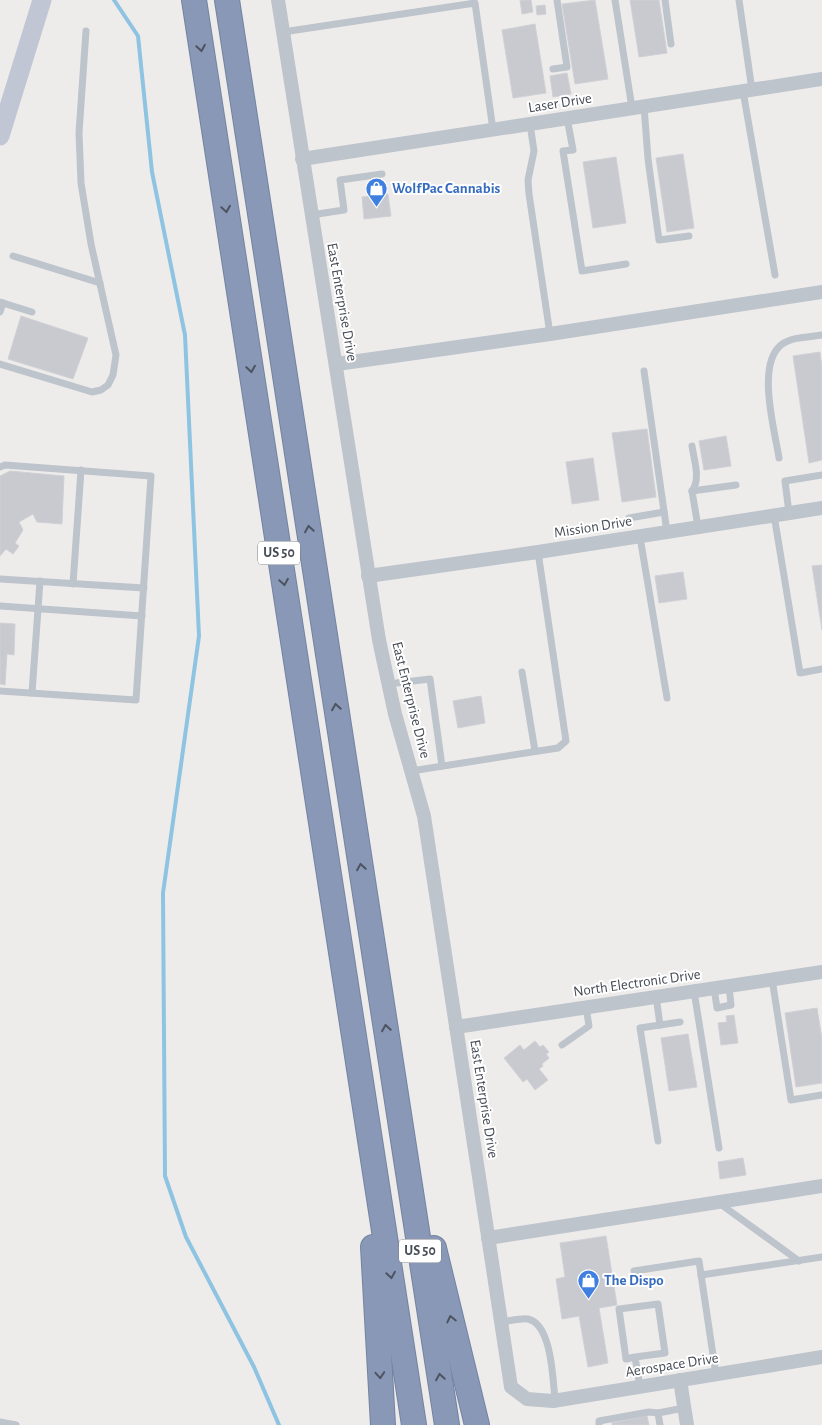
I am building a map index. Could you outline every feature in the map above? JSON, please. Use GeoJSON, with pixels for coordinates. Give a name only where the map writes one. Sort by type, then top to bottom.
{"type":"FeatureCollection","features":[{"type":"Feature","properties":{"kind":"highway","name":"US 50"},"geometry":{"type":"LineString","coordinates":[[194,0],[414,1425]]}},
{"type":"Feature","properties":{"kind":"highway","name":"US 50"},"geometry":{"type":"LineString","coordinates":[[227,0],[447,1425]]}},
{"type":"Feature","properties":{"kind":"highway"},"geometry":{"type":"LineString","coordinates":[[393,1076],[477,1425]]}},
{"type":"Feature","properties":{"kind":"highway"},"geometry":{"type":"LineString","coordinates":[[364,1106],[383,1425]]}},
{"type":"Feature","properties":{"kind":"street"},"geometry":{"type":"LineString","coordinates":[[1,128],[42,0]]}},
{"type":"Feature","properties":{"kind":"street","name":"East Enterprise Drive"},"geometry":{"type":"LineString","coordinates":[[278,0],[310,215],[337,364],[368,576],[388,684],[424,816],[511,1387],[527,1399]]}},
{"type":"Feature","properties":{"kind":"street","name":"Laser Drive"},"geometry":{"type":"LineString","coordinates":[[302,159],[822,79]]}},
{"type":"Feature","properties":{"kind":"street"},"geometry":{"type":"LineString","coordinates":[[337,364],[550,334],[822,292]]}},
{"type":"Feature","properties":{"kind":"street","name":"Mission Drive"},"geometry":{"type":"LineString","coordinates":[[368,576],[640,537],[822,508]]}},
{"type":"Feature","properties":{"kind":"street","name":"North Electronic Drive"},"geometry":{"type":"LineString","coordinates":[[456,1027],[822,972]]}},
{"type":"Feature","properties":{"kind":"street"},"geometry":{"type":"LineString","coordinates":[[488,1238],[822,1186]]}},
{"type":"Feature","properties":{"kind":"street","name":"Aerospace Drive"},"geometry":{"type":"LineString","coordinates":[[527,1399],[555,1400],[822,1357]]}},
{"type":"Feature","properties":{"kind":"street"},"geometry":{"type":"LineString","coordinates":[[680,1380],[687,1425]]}},
{"type":"Feature","properties":{"kind":"lane"},"geometry":{"type":"LineString","coordinates":[[553,69],[567,67],[557,0]]}},
{"type":"Feature","properties":{"kind":"lane"},"geometry":{"type":"LineString","coordinates":[[615,0],[648,159],[659,240],[689,236]]}},
{"type":"Feature","properties":{"kind":"lane"},"geometry":{"type":"LineString","coordinates":[[664,0],[671,44]]}},
{"type":"Feature","properties":{"kind":"lane"},"geometry":{"type":"LineString","coordinates":[[739,0],[748,90],[775,275]]}},
{"type":"Feature","properties":{"kind":"lane"},"geometry":{"type":"LineString","coordinates":[[282,32],[475,3],[493,130]]}},
{"type":"Feature","properties":{"kind":"lane"},"geometry":{"type":"LineString","coordinates":[[0,364],[92,392],[101,390],[108,385],[113,375],[116,355],[91,244],[79,158],[86,31]]}},
{"type":"Feature","properties":{"kind":"lane"},"geometry":{"type":"LineString","coordinates":[[567,118],[573,150],[563,151],[582,271],[626,264]]}},
{"type":"Feature","properties":{"kind":"lane"},"geometry":{"type":"LineString","coordinates":[[530,124],[534,151],[528,180],[529,194],[550,334]]}},
{"type":"Feature","properties":{"kind":"lane"},"geometry":{"type":"LineString","coordinates":[[310,215],[344,210],[340,180],[382,174]]}},
{"type":"Feature","properties":{"kind":"lane"},"geometry":{"type":"LineString","coordinates":[[13,256],[100,283]]}},
{"type":"Feature","properties":{"kind":"lane"},"geometry":{"type":"LineString","coordinates":[[0,312],[1,302],[32,312]]}},
{"type":"Feature","properties":{"kind":"lane"},"geometry":{"type":"LineString","coordinates":[[780,458],[768,389],[768,371],[780,346],[791,340],[822,335]]}},
{"type":"Feature","properties":{"kind":"lane"},"geometry":{"type":"LineString","coordinates":[[644,371],[667,532]]}},
{"type":"Feature","properties":{"kind":"lane"},"geometry":{"type":"LineString","coordinates":[[692,446],[697,474],[697,482],[692,492],[698,527]]}},
{"type":"Feature","properties":{"kind":"lane"},"geometry":{"type":"LineString","coordinates":[[0,468],[5,465],[151,476],[136,700],[0,691]]}},
{"type":"Feature","properties":{"kind":"lane"},"geometry":{"type":"LineString","coordinates":[[73,584],[81,470]]}},
{"type":"Feature","properties":{"kind":"lane"},"geometry":{"type":"LineString","coordinates":[[789,513],[785,481],[822,475]]}},
{"type":"Feature","properties":{"kind":"lane"},"geometry":{"type":"LineString","coordinates":[[692,492],[736,485]]}},
{"type":"Feature","properties":{"kind":"lane"},"geometry":{"type":"LineString","coordinates":[[628,518],[664,512]]}},
{"type":"Feature","properties":{"kind":"lane"},"geometry":{"type":"LineString","coordinates":[[774,516],[800,673],[822,669]]}},
{"type":"Feature","properties":{"kind":"lane"},"geometry":{"type":"LineString","coordinates":[[640,537],[667,698]]}},
{"type":"Feature","properties":{"kind":"lane"},"geometry":{"type":"LineString","coordinates":[[411,771],[563,745],[566,732],[538,552]]}},
{"type":"Feature","properties":{"kind":"lane"},"geometry":{"type":"LineString","coordinates":[[0,579],[144,588]]}},
{"type":"Feature","properties":{"kind":"lane"},"geometry":{"type":"LineString","coordinates":[[32,693],[40,582]]}},
{"type":"Feature","properties":{"kind":"lane"},"geometry":{"type":"LineString","coordinates":[[0,606],[142,616]]}},
{"type":"Feature","properties":{"kind":"lane"},"geometry":{"type":"LineString","coordinates":[[522,672],[535,751]]}},
{"type":"Feature","properties":{"kind":"lane"},"geometry":{"type":"LineString","coordinates":[[388,684],[430,679],[442,766]]}},
{"type":"Feature","properties":{"kind":"lane"},"geometry":{"type":"LineString","coordinates":[[772,979],[791,1100],[822,1095]]}},
{"type":"Feature","properties":{"kind":"lane"},"geometry":{"type":"LineString","coordinates":[[714,988],[717,1008],[731,1006],[729,986]]}},
{"type":"Feature","properties":{"kind":"lane"},"geometry":{"type":"LineString","coordinates":[[694,991],[719,1148]]}},
{"type":"Feature","properties":{"kind":"lane"},"geometry":{"type":"LineString","coordinates":[[656,996],[660,1025]]}},
{"type":"Feature","properties":{"kind":"lane"},"geometry":{"type":"LineString","coordinates":[[562,1045],[589,1026],[586,1006]]}},
{"type":"Feature","properties":{"kind":"lane"},"geometry":{"type":"LineString","coordinates":[[658,1141],[640,1028],[680,1022]]}},
{"type":"Feature","properties":{"kind":"lane"},"geometry":{"type":"LineString","coordinates":[[719,1203],[799,1261]]}},
{"type":"Feature","properties":{"kind":"lane"},"geometry":{"type":"LineString","coordinates":[[701,1275],[822,1257]]}},
{"type":"Feature","properties":{"kind":"lane"},"geometry":{"type":"LineString","coordinates":[[634,1271],[699,1261],[716,1374]]}},
{"type":"Feature","properties":{"kind":"lane"},"geometry":{"type":"LineString","coordinates":[[658,1304],[665,1353],[635,1357],[626,1359],[619,1309],[658,1304]]}},
{"type":"Feature","properties":{"kind":"lane"},"geometry":{"type":"LineString","coordinates":[[501,1322],[527,1319],[534,1321],[544,1332],[555,1400]]}},
{"type":"Feature","properties":{"kind":"lane"},"geometry":{"type":"LineString","coordinates":[[635,1357],[640,1387]]}},
{"type":"Feature","properties":{"kind":"lane"},"geometry":{"type":"LineString","coordinates":[[599,1425],[599,1421],[684,1408]]}},
{"type":"Feature","properties":{"kind":"lane"},"geometry":{"type":"LineString","coordinates":[[658,1413],[660,1425]]}},
{"type":"Feature","properties":{"kind":"lane"},"geometry":{"type":"LineString","coordinates":[[0,1422],[16,1425]]}},
{"type":"Feature","properties":{"kind":"building"},"geometry":{"type":"Polygon","coordinates":[[[520,0],[531,0],[533,12],[522,14],[520,0]]]}},
{"type":"Feature","properties":{"kind":"building"},"geometry":{"type":"Polygon","coordinates":[[[595,0],[608,79],[575,84],[562,4],[595,0]]]}},
{"type":"Feature","properties":{"kind":"building"},"geometry":{"type":"Polygon","coordinates":[[[630,0],[659,0],[667,53],[639,57],[630,0]]]}},
{"type":"Feature","properties":{"kind":"building"},"geometry":{"type":"Polygon","coordinates":[[[545,5],[546,14],[537,15],[536,6],[545,5]]]}},
{"type":"Feature","properties":{"kind":"building"},"geometry":{"type":"Polygon","coordinates":[[[535,24],[546,93],[513,98],[502,30],[535,24]]]}},
{"type":"Feature","properties":{"kind":"building"},"geometry":{"type":"Polygon","coordinates":[[[567,73],[571,94],[553,97],[550,76],[567,73]]]}},
{"type":"Feature","properties":{"kind":"building"},"geometry":{"type":"Polygon","coordinates":[[[683,154],[694,228],[667,232],[656,158],[683,154]]]}},
{"type":"Feature","properties":{"kind":"building"},"geometry":{"type":"Polygon","coordinates":[[[616,157],[626,223],[593,228],[583,162],[616,157]]]}},
{"type":"Feature","properties":{"kind":"building","name":"WolfPac Cannabis"},"geometry":{"type":"Polygon","coordinates":[[[388,194],[391,216],[364,219],[362,197],[388,194]]]}},
{"type":"Feature","properties":{"kind":"building"},"geometry":{"type":"Polygon","coordinates":[[[21,316],[88,338],[73,379],[8,359],[21,316]]]}},
{"type":"Feature","properties":{"kind":"building"},"geometry":{"type":"Polygon","coordinates":[[[820,352],[822,367],[822,460],[809,463],[793,356],[820,352]]]}},
{"type":"Feature","properties":{"kind":"building"},"geometry":{"type":"Polygon","coordinates":[[[647,429],[656,497],[622,502],[612,433],[647,429]]]}},
{"type":"Feature","properties":{"kind":"building"},"geometry":{"type":"Polygon","coordinates":[[[726,436],[731,466],[704,470],[699,441],[726,436]]]}},
{"type":"Feature","properties":{"kind":"building"},"geometry":{"type":"Polygon","coordinates":[[[593,458],[599,500],[572,504],[566,462],[593,458]]]}},
{"type":"Feature","properties":{"kind":"building"},"geometry":{"type":"Polygon","coordinates":[[[10,471],[64,476],[62,524],[37,522],[33,514],[19,522],[23,530],[15,543],[19,546],[13,554],[6,549],[0,556],[0,476],[10,471]]]}},
{"type":"Feature","properties":{"kind":"building"},"geometry":{"type":"Polygon","coordinates":[[[822,565],[822,630],[812,566],[822,565]]]}},
{"type":"Feature","properties":{"kind":"building"},"geometry":{"type":"Polygon","coordinates":[[[683,572],[687,599],[659,603],[655,576],[683,572]]]}},
{"type":"Feature","properties":{"kind":"building"},"geometry":{"type":"Polygon","coordinates":[[[0,623],[15,624],[14,655],[7,654],[5,685],[0,684],[0,623]]]}},
{"type":"Feature","properties":{"kind":"building"},"geometry":{"type":"Polygon","coordinates":[[[481,696],[485,723],[458,728],[453,701],[481,696]]]}},
{"type":"Feature","properties":{"kind":"building"},"geometry":{"type":"Polygon","coordinates":[[[817,1008],[822,1039],[822,1083],[796,1087],[785,1013],[817,1008]]]}},
{"type":"Feature","properties":{"kind":"building"},"geometry":{"type":"Polygon","coordinates":[[[734,1015],[738,1043],[721,1045],[718,1023],[727,1022],[726,1016],[734,1015]]]}},
{"type":"Feature","properties":{"kind":"building"},"geometry":{"type":"Polygon","coordinates":[[[688,1034],[697,1087],[669,1091],[661,1038],[688,1034]]]}},
{"type":"Feature","properties":{"kind":"building"},"geometry":{"type":"Polygon","coordinates":[[[535,1041],[540,1047],[543,1045],[549,1052],[546,1054],[549,1058],[539,1069],[548,1080],[535,1090],[527,1079],[523,1082],[504,1058],[520,1045],[524,1050],[535,1041]]]}},
{"type":"Feature","properties":{"kind":"building"},"geometry":{"type":"Polygon","coordinates":[[[743,1158],[746,1175],[720,1179],[718,1162],[743,1158]]]}},
{"type":"Feature","properties":{"kind":"building","name":"The Dispo"},"geometry":{"type":"Polygon","coordinates":[[[606,1236],[617,1305],[599,1308],[608,1363],[588,1367],[579,1316],[562,1319],[556,1279],[565,1277],[560,1243],[606,1236]]]}},
{"type":"Feature","properties":{"kind":"building"},"geometry":{"type":"Polygon","coordinates":[[[647,1416],[649,1425],[612,1425],[612,1423],[647,1416]]]}},
{"type":"Feature","properties":{"kind":"waterway"},"geometry":{"type":"LineString","coordinates":[[114,0],[138,36],[152,172],[185,335],[199,636],[163,893],[165,1176],[186,1237],[254,1367],[279,1425]]}},
{"type":"Feature","properties":{"kind":"place","name":"WolfPac Cannabis"},"geometry":{"type":"Point","coordinates":[376,207]}},
{"type":"Feature","properties":{"kind":"place","name":"The Dispo"},"geometry":{"type":"Point","coordinates":[588,1299]}}]}
